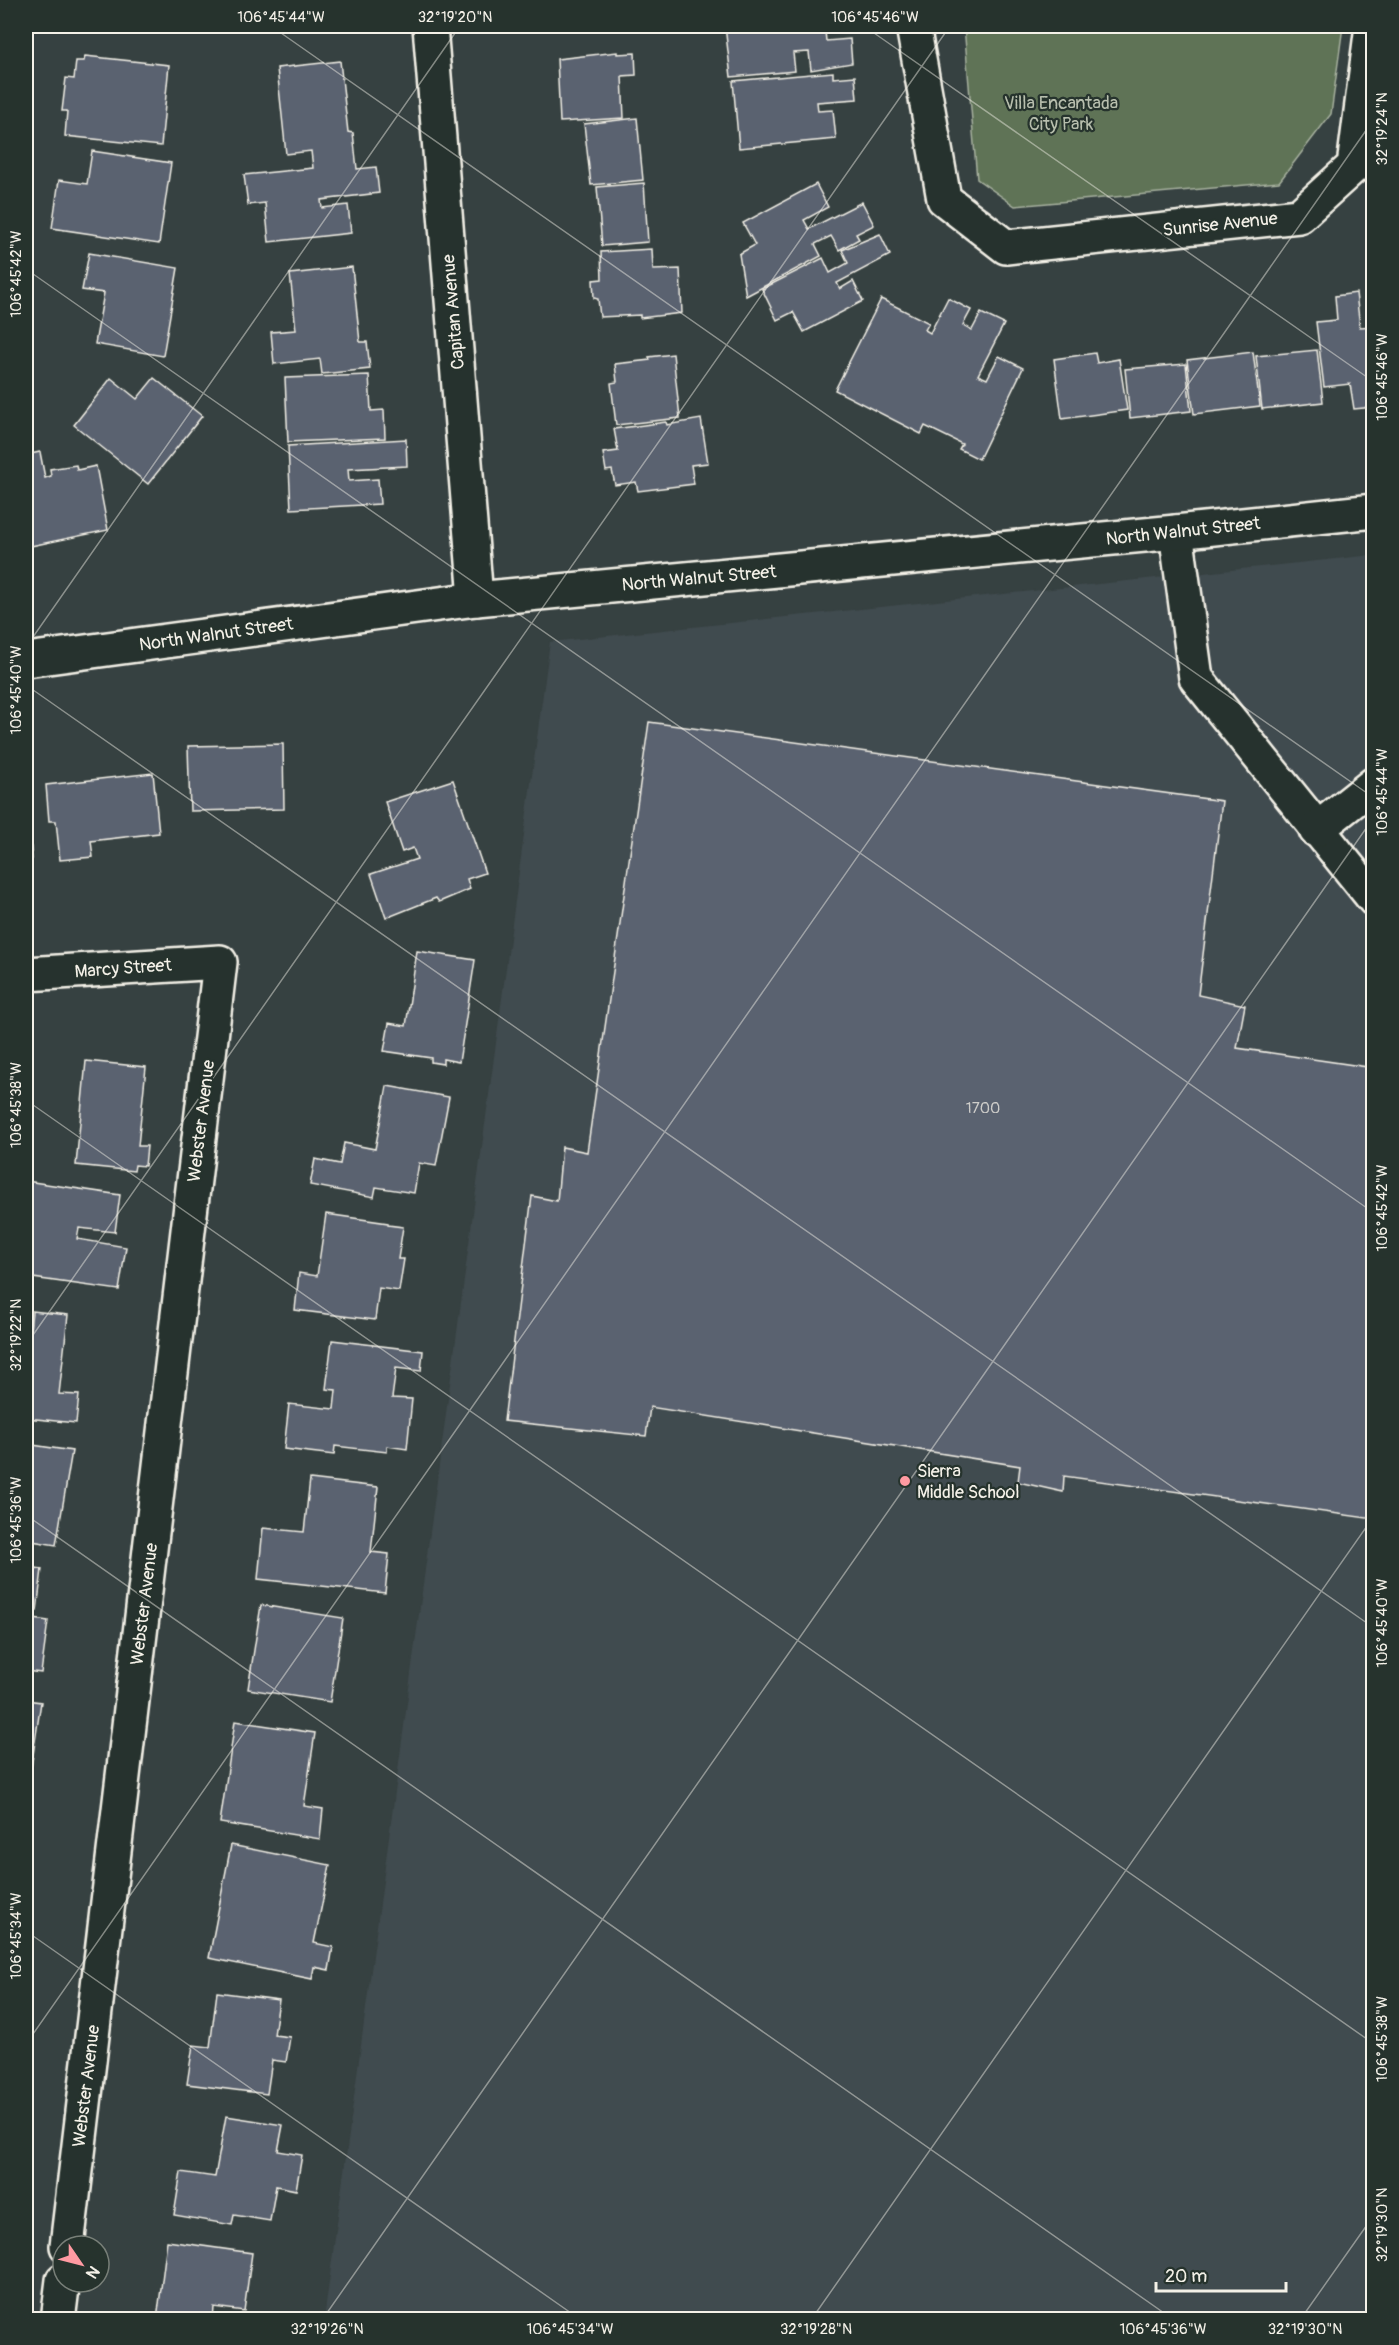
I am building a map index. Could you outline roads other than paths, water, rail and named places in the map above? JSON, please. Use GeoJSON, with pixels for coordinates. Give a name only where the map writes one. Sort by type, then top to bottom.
{"type":"FeatureCollection","features":[{"type":"Feature","properties":{"kind":"street","name":"Capitan Avenue"},"geometry":{"type":"LineString","coordinates":[[430,26],[476,599]]}},
{"type":"Feature","properties":{"kind":"street","name":"Sunrise Avenue"},"geometry":{"type":"LineString","coordinates":[[913,26],[944,199],[1006,247],[1299,216],[1354,166],[1371,26]]}},
{"type":"Feature","properties":{"kind":"street","name":"North Walnut Street"},"geometry":{"type":"LineString","coordinates":[[26,660],[476,599],[1371,513]]}},
{"type":"Feature","properties":{"kind":"street"},"geometry":{"type":"LineString","coordinates":[[1176,532],[1196,678],[1374,899]]}},
{"type":"Feature","properties":{"kind":"street"},"geometry":{"type":"LineString","coordinates":[[1317,830],[1374,784]]}},
{"type":"Feature","properties":{"kind":"street","name":"Marcy Street"},"geometry":{"type":"LineString","coordinates":[[26,974],[220,962]]}},
{"type":"Feature","properties":{"kind":"street","name":"Webster Avenue"},"geometry":{"type":"LineString","coordinates":[[68,2234],[220,962]]}},
{"type":"Feature","properties":{"kind":"street"},"geometry":{"type":"LineString","coordinates":[[58,2319],[61,2294]]}},
{"type":"Feature","properties":{"kind":"place","name":"Sierra Middle School"},"geometry":{"type":"Point","coordinates":[905,1481]}},
{"type":"Feature","properties":{"kind":"park label","name":"Villa Encantada City Park"},"geometry":{"type":"Point","coordinates":[1061,113]}}]}
